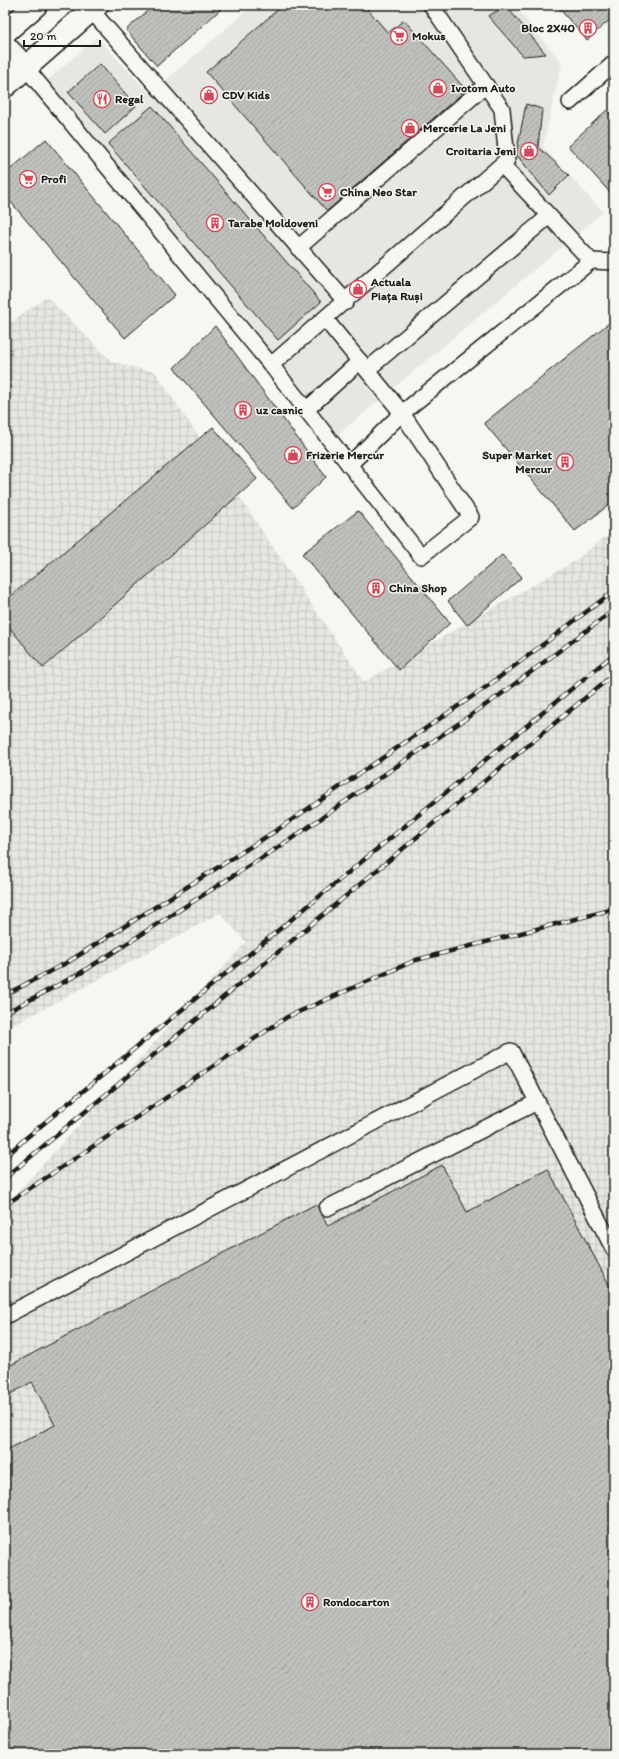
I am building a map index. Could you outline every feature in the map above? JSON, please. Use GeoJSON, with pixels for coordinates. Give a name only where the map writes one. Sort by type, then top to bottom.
{"type":"FeatureCollection","features":[{"type":"Feature","properties":{"kind":"main road"},"geometry":{"type":"LineString","coordinates":[[5,32],[36,5]]}},
{"type":"Feature","properties":{"kind":"main road"},"geometry":{"type":"LineString","coordinates":[[5,86],[94,7]]}},
{"type":"Feature","properties":{"kind":"main road"},"geometry":{"type":"LineString","coordinates":[[5,46],[26,68]]}},
{"type":"Feature","properties":{"kind":"lane"},"geometry":{"type":"LineString","coordinates":[[271,365],[346,302],[507,160],[502,109],[431,5]]}},
{"type":"Feature","properties":{"kind":"lane"},"geometry":{"type":"LineString","coordinates":[[94,7],[298,248],[346,302]]}},
{"type":"Feature","properties":{"kind":"lane"},"geometry":{"type":"LineString","coordinates":[[570,102],[614,63]]}},
{"type":"Feature","properties":{"kind":"lane"},"geometry":{"type":"LineString","coordinates":[[26,68],[271,365],[421,556],[471,517],[402,413],[325,319]]}},
{"type":"Feature","properties":{"kind":"lane"},"geometry":{"type":"LineString","coordinates":[[298,248],[486,85]]}},
{"type":"Feature","properties":{"kind":"lane"},"geometry":{"type":"LineString","coordinates":[[502,165],[591,261]]}},
{"type":"Feature","properties":{"kind":"lane"},"geometry":{"type":"LineString","coordinates":[[306,410],[364,366],[549,216]]}},
{"type":"Feature","properties":{"kind":"lane"},"geometry":{"type":"LineString","coordinates":[[349,465],[402,413],[591,261],[614,262]]}},
{"type":"Feature","properties":{"kind":"lane"},"geometry":{"type":"LineString","coordinates":[[5,1316],[511,1051],[614,1250]]}},
{"type":"Feature","properties":{"kind":"lane"},"geometry":{"type":"LineString","coordinates":[[327,1208],[537,1102]]}},
{"type":"Feature","properties":{"kind":"shaded area","name":"Actuala Piața Ruși"},"geometry":{"type":"Polygon","coordinates":[[[253,5],[514,5],[562,63],[543,147],[603,212],[334,438],[33,93],[97,37],[150,94],[253,5]]]}},
{"type":"Feature","properties":{"kind":"shaded area"},"geometry":{"type":"Polygon","coordinates":[[[47,297],[112,362],[155,372],[364,682],[575,561],[614,530],[614,1754],[5,1754],[5,1206],[246,942],[220,913],[5,1030],[5,326],[47,297]]]}},
{"type":"Feature","properties":{"kind":"building"},"geometry":{"type":"Polygon","coordinates":[[[154,5],[217,5],[221,9],[157,66],[126,30],[154,5]]]}},
{"type":"Feature","properties":{"kind":"building"},"geometry":{"type":"Polygon","coordinates":[[[283,5],[364,5],[388,33],[404,20],[466,90],[327,211],[206,72],[283,5]]]}},
{"type":"Feature","properties":{"kind":"building","name":"Bloc 2X40"},"geometry":{"type":"Polygon","coordinates":[[[556,5],[610,5],[614,9],[614,16],[587,40],[556,5]]]}},
{"type":"Feature","properties":{"kind":"building"},"geometry":{"type":"Polygon","coordinates":[[[506,6],[546,54],[523,56],[488,16],[506,6]]]}},
{"type":"Feature","properties":{"kind":"building","name":"Regal"},"geometry":{"type":"Polygon","coordinates":[[[100,64],[136,106],[105,134],[68,92],[100,64]]]}},
{"type":"Feature","properties":{"kind":"building","name":"Croitaria Jeni"},"geometry":{"type":"Polygon","coordinates":[[[526,104],[542,109],[538,147],[569,175],[549,195],[516,154],[526,104]]]}},
{"type":"Feature","properties":{"kind":"building","name":"Tarabe Moldoveni"},"geometry":{"type":"Polygon","coordinates":[[[152,106],[321,302],[278,340],[108,144],[152,106]]]}},
{"type":"Feature","properties":{"kind":"building"},"geometry":{"type":"Polygon","coordinates":[[[607,110],[614,118],[614,197],[568,146],[607,110]]]}},
{"type":"Feature","properties":{"kind":"building"},"geometry":{"type":"Polygon","coordinates":[[[46,139],[175,295],[125,338],[5,195],[5,174],[46,139]]]}},
{"type":"Feature","properties":{"kind":"building","name":"Super Market Mercur"},"geometry":{"type":"Polygon","coordinates":[[[614,319],[614,501],[575,531],[484,423],[614,319]]]}},
{"type":"Feature","properties":{"kind":"building","name":"uz casnic"},"geometry":{"type":"Polygon","coordinates":[[[215,326],[326,477],[293,508],[174,368],[215,326]]]}},
{"type":"Feature","properties":{"kind":"building"},"geometry":{"type":"Polygon","coordinates":[[[213,427],[257,479],[43,668],[5,622],[5,601],[213,427]]]}},
{"type":"Feature","properties":{"kind":"building","name":"China Shop"},"geometry":{"type":"Polygon","coordinates":[[[358,511],[450,623],[399,670],[302,554],[358,511]]]}},
{"type":"Feature","properties":{"kind":"building"},"geometry":{"type":"Polygon","coordinates":[[[502,555],[522,577],[467,625],[448,601],[502,555]]]}},
{"type":"Feature","properties":{"kind":"building","name":"Rondocarton"},"geometry":{"type":"Polygon","coordinates":[[[442,1165],[467,1212],[548,1169],[614,1294],[614,1754],[5,1754],[5,1451],[55,1425],[32,1382],[5,1397],[5,1368],[316,1204],[328,1226],[442,1165]]]}},
{"type":"Feature","properties":{"kind":"railway"},"geometry":{"type":"LineString","coordinates":[[5,995],[68,962],[277,830],[489,685],[614,591]]}},
{"type":"Feature","properties":{"kind":"railway"},"geometry":{"type":"LineString","coordinates":[[5,1013],[79,974],[288,841],[500,695],[614,610]]}},
{"type":"Feature","properties":{"kind":"railway"},"geometry":{"type":"LineString","coordinates":[[5,1157],[26,1138],[614,654]]}},
{"type":"Feature","properties":{"kind":"railway"},"geometry":{"type":"LineString","coordinates":[[5,1178],[614,674]]}},
{"type":"Feature","properties":{"kind":"railway"},"geometry":{"type":"LineString","coordinates":[[5,1205],[287,1017],[416,960],[614,909]]}},
{"type":"Feature","properties":{"kind":"place","name":"Bloc 2X40"},"geometry":{"type":"Point","coordinates":[588,28]}},
{"type":"Feature","properties":{"kind":"place","name":"Mokus"},"geometry":{"type":"Point","coordinates":[399,36]}},
{"type":"Feature","properties":{"kind":"place","name":"Ivotom Auto"},"geometry":{"type":"Point","coordinates":[438,88]}},
{"type":"Feature","properties":{"kind":"place","name":"CDV Kids"},"geometry":{"type":"Point","coordinates":[209,95]}},
{"type":"Feature","properties":{"kind":"place","name":"Regal"},"geometry":{"type":"Point","coordinates":[102,99]}},
{"type":"Feature","properties":{"kind":"place","name":"Mercerie La Jeni"},"geometry":{"type":"Point","coordinates":[410,128]}},
{"type":"Feature","properties":{"kind":"place","name":"Croitaria Jeni"},"geometry":{"type":"Point","coordinates":[529,151]}},
{"type":"Feature","properties":{"kind":"place","name":"Profi"},"geometry":{"type":"Point","coordinates":[28,179]}},
{"type":"Feature","properties":{"kind":"place","name":"China Neo Star"},"geometry":{"type":"Point","coordinates":[327,192]}},
{"type":"Feature","properties":{"kind":"place","name":"Tarabe Moldoveni"},"geometry":{"type":"Point","coordinates":[215,223]}},
{"type":"Feature","properties":{"kind":"place","name":"Actuala Piața Ruși"},"geometry":{"type":"Point","coordinates":[358,289]}},
{"type":"Feature","properties":{"kind":"place","name":"uz casnic"},"geometry":{"type":"Point","coordinates":[243,410]}},
{"type":"Feature","properties":{"kind":"place","name":"Frizerie Mercur"},"geometry":{"type":"Point","coordinates":[293,455]}},
{"type":"Feature","properties":{"kind":"place","name":"Super Market Mercur"},"geometry":{"type":"Point","coordinates":[565,462]}},
{"type":"Feature","properties":{"kind":"place","name":"China Shop"},"geometry":{"type":"Point","coordinates":[376,588]}},
{"type":"Feature","properties":{"kind":"place","name":"Rondocarton"},"geometry":{"type":"Point","coordinates":[310,1602]}}]}
